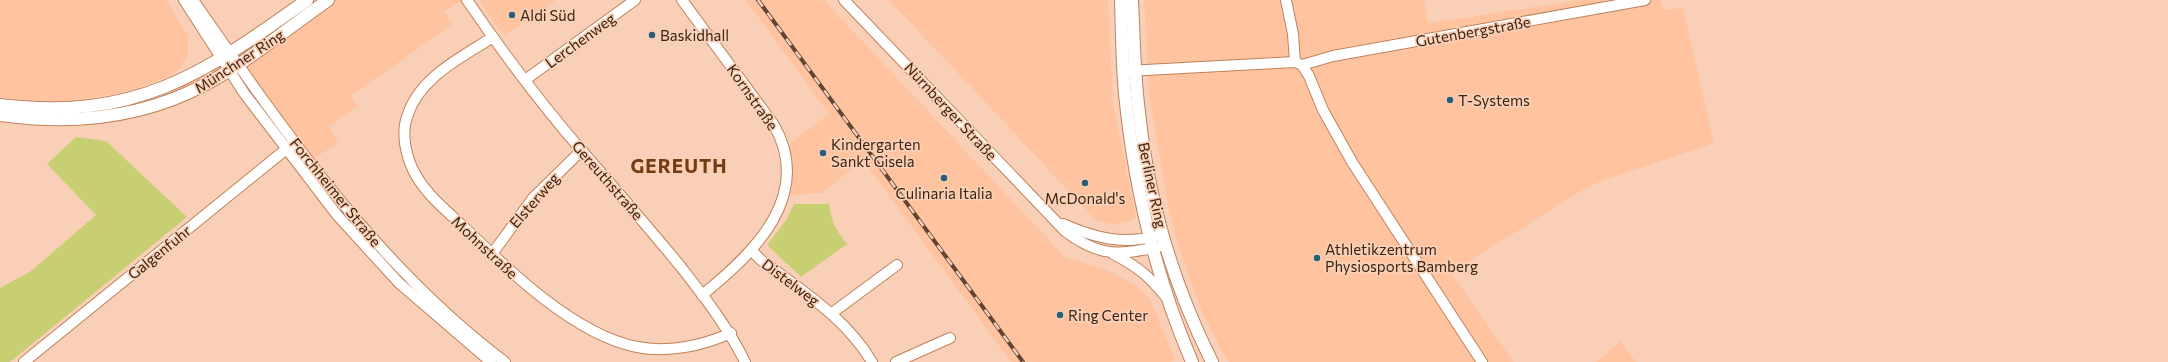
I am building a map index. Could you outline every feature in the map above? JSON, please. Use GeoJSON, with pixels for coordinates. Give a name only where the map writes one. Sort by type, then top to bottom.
{"type":"FeatureCollection","features":[{"type":"Feature","properties":{"kind":"main road","name":"Münchner Ring"},"geometry":{"type":"LineString","coordinates":[[0,106],[66,109],[114,104],[167,87],[191,76],[225,56],[307,0]]}},
{"type":"Feature","properties":{"kind":"main road","name":"Münchner Ring"},"geometry":{"type":"LineString","coordinates":[[0,115],[68,120],[117,116],[153,106],[186,94],[233,67],[328,0]]}},
{"type":"Feature","properties":{"kind":"main road","name":"Berliner Ring"},"geometry":{"type":"LineString","coordinates":[[1121,0],[1129,70],[1144,153],[1164,240],[1184,301],[1212,362]]}},
{"type":"Feature","properties":{"kind":"main road","name":"Berliner Ring"},"geometry":{"type":"LineString","coordinates":[[1132,0],[1127,116],[1152,243],[1169,301],[1192,362]]}},
{"type":"Feature","properties":{"kind":"street","name":"Forchheimer Straße"},"geometry":{"type":"LineString","coordinates":[[184,0],[233,67],[350,213],[406,275],[473,338],[505,362]]}},
{"type":"Feature","properties":{"kind":"street","name":"Forchheimer Straße"},"geometry":{"type":"LineString","coordinates":[[193,0],[225,56]]}},
{"type":"Feature","properties":{"kind":"street","name":"Gereuthstraße"},"geometry":{"type":"LineString","coordinates":[[467,0],[524,80],[582,150],[645,222],[702,295],[730,333],[745,362]]}},
{"type":"Feature","properties":{"kind":"street","name":"Lerchenweg"},"geometry":{"type":"LineString","coordinates":[[524,80],[635,0]]}},
{"type":"Feature","properties":{"kind":"street","name":"Kornstraße"},"geometry":{"type":"LineString","coordinates":[[682,0],[774,125],[782,141],[786,161],[785,193],[781,207],[772,223],[751,250],[729,273],[702,295]]}},
{"type":"Feature","properties":{"kind":"street","name":"Nürnberger Straße"},"geometry":{"type":"LineString","coordinates":[[844,0],[1057,222],[1078,240],[1092,248],[1113,254],[1152,243]]}},
{"type":"Feature","properties":{"kind":"street"},"geometry":{"type":"LineString","coordinates":[[1286,0],[1299,64],[1309,76],[1323,110],[1352,162],[1482,362]]}},
{"type":"Feature","properties":{"kind":"street","name":"Gutenbergstraße"},"geometry":{"type":"LineString","coordinates":[[1129,70],[1299,64],[1333,56],[1645,0]]}},
{"type":"Feature","properties":{"kind":"street","name":"Mohnstraße"},"geometry":{"type":"LineString","coordinates":[[493,37],[443,69],[424,86],[413,102],[406,118],[405,139],[408,157],[413,171],[431,197],[492,254],[541,296],[591,329],[615,340],[636,347],[656,349],[676,348],[712,340],[730,333]]}},
{"type":"Feature","properties":{"kind":"street","name":"Forchheimer Straße"},"geometry":{"type":"LineString","coordinates":[[233,67],[285,150],[337,215],[400,283],[491,362]]}},
{"type":"Feature","properties":{"kind":"street","name":"Galgenfuhr"},"geometry":{"type":"LineString","coordinates":[[24,362],[294,142]]}},
{"type":"Feature","properties":{"kind":"street","name":"Elsterweg"},"geometry":{"type":"LineString","coordinates":[[492,254],[533,198],[582,150]]}},
{"type":"Feature","properties":{"kind":"street","name":"Nürnberger Straße"},"geometry":{"type":"LineString","coordinates":[[1057,222],[1102,239],[1152,243]]}},
{"type":"Feature","properties":{"kind":"street"},"geometry":{"type":"LineString","coordinates":[[1152,243],[1164,240]]}},
{"type":"Feature","properties":{"kind":"street","name":"Distelweg"},"geometry":{"type":"LineString","coordinates":[[751,250],[761,260],[832,313],[854,337],[872,362]]}},
{"type":"Feature","properties":{"kind":"street"},"geometry":{"type":"LineString","coordinates":[[1113,254],[1138,267],[1153,281],[1169,301]]}},
{"type":"Feature","properties":{"kind":"street","name":"Distelweg"},"geometry":{"type":"LineString","coordinates":[[832,313],[897,265]]}},
{"type":"Feature","properties":{"kind":"street"},"geometry":{"type":"LineString","coordinates":[[896,362],[950,338]]}},
{"type":"Feature","properties":{"kind":"shaded area"},"geometry":{"type":"Polygon","coordinates":[[[0,0],[166,0],[188,36],[188,56],[182,67],[172,75],[121,93],[68,101],[25,100],[0,97],[0,0]]]}},
{"type":"Feature","properties":{"kind":"shaded area"},"geometry":{"type":"Polygon","coordinates":[[[319,0],[462,0],[444,12],[453,24],[351,96],[358,106],[329,127],[338,143],[307,163],[229,62],[319,0]]]}},
{"type":"Feature","properties":{"kind":"shaded area","name":"Aldi Süd"},"geometry":{"type":"Polygon","coordinates":[[[479,0],[556,0],[504,36],[479,0]]]}},
{"type":"Feature","properties":{"kind":"shaded area"},"geometry":{"type":"Polygon","coordinates":[[[746,0],[824,0],[1065,257],[1110,271],[1136,285],[1150,299],[1174,358],[1172,362],[1011,362],[838,126],[862,160],[823,193],[790,195],[793,172],[788,145],[829,114],[746,0]]]}},
{"type":"Feature","properties":{"kind":"shaded area"},"geometry":{"type":"Polygon","coordinates":[[[889,0],[1108,0],[1113,103],[1136,216],[1131,221],[1115,225],[1096,220],[889,0]]]}},
{"type":"Feature","properties":{"kind":"shaded area"},"geometry":{"type":"Polygon","coordinates":[[[1144,0],[1424,0],[1428,23],[1580,0],[1661,0],[1663,10],[1683,7],[1714,143],[1591,185],[1451,273],[1514,362],[1228,362],[1203,314],[1179,248],[1169,211],[1149,96],[1144,0]]]}},
{"type":"Feature","properties":{"kind":"shaded area"},"geometry":{"type":"Polygon","coordinates":[[[1621,341],[1636,362],[1596,362],[1621,341]]]}},
{"type":"Feature","properties":{"kind":"green space"},"geometry":{"type":"Polygon","coordinates":[[[76,137],[106,141],[187,217],[10,362],[0,362],[0,288],[31,271],[96,215],[47,164],[76,137]]]}},
{"type":"Feature","properties":{"kind":"green space"},"geometry":{"type":"Polygon","coordinates":[[[794,204],[829,204],[831,216],[835,226],[847,244],[801,277],[767,245],[787,219],[794,204]]]}},
{"type":"Feature","properties":{"kind":"railway"},"geometry":{"type":"LineString","coordinates":[[758,0],[1023,362]]}},
{"type":"Feature","properties":{"kind":"place","name":"Aldi Süd"},"geometry":{"type":"Point","coordinates":[512,15]}},
{"type":"Feature","properties":{"kind":"place","name":"Baskidhall"},"geometry":{"type":"Point","coordinates":[652,35]}},
{"type":"Feature","properties":{"kind":"place","name":"T-Systems"},"geometry":{"type":"Point","coordinates":[1450,100]}},
{"type":"Feature","properties":{"kind":"place","name":"Kindergarten Sankt Gisela"},"geometry":{"type":"Point","coordinates":[823,153]}},
{"type":"Feature","properties":{"kind":"place","name":"Culinaria Italia"},"geometry":{"type":"Point","coordinates":[944,178]}},
{"type":"Feature","properties":{"kind":"place","name":"McDonald's"},"geometry":{"type":"Point","coordinates":[1085,183]}},
{"type":"Feature","properties":{"kind":"place","name":"Athletikzentrum Physiosports Bamberg"},"geometry":{"type":"Point","coordinates":[1317,258]}},
{"type":"Feature","properties":{"kind":"place","name":"Ring Center"},"geometry":{"type":"Point","coordinates":[1060,315]}},
{"type":"Feature","properties":{"kind":"district","name":"GEREUTH"},"geometry":{"type":"Point","coordinates":[679,165]}}]}
